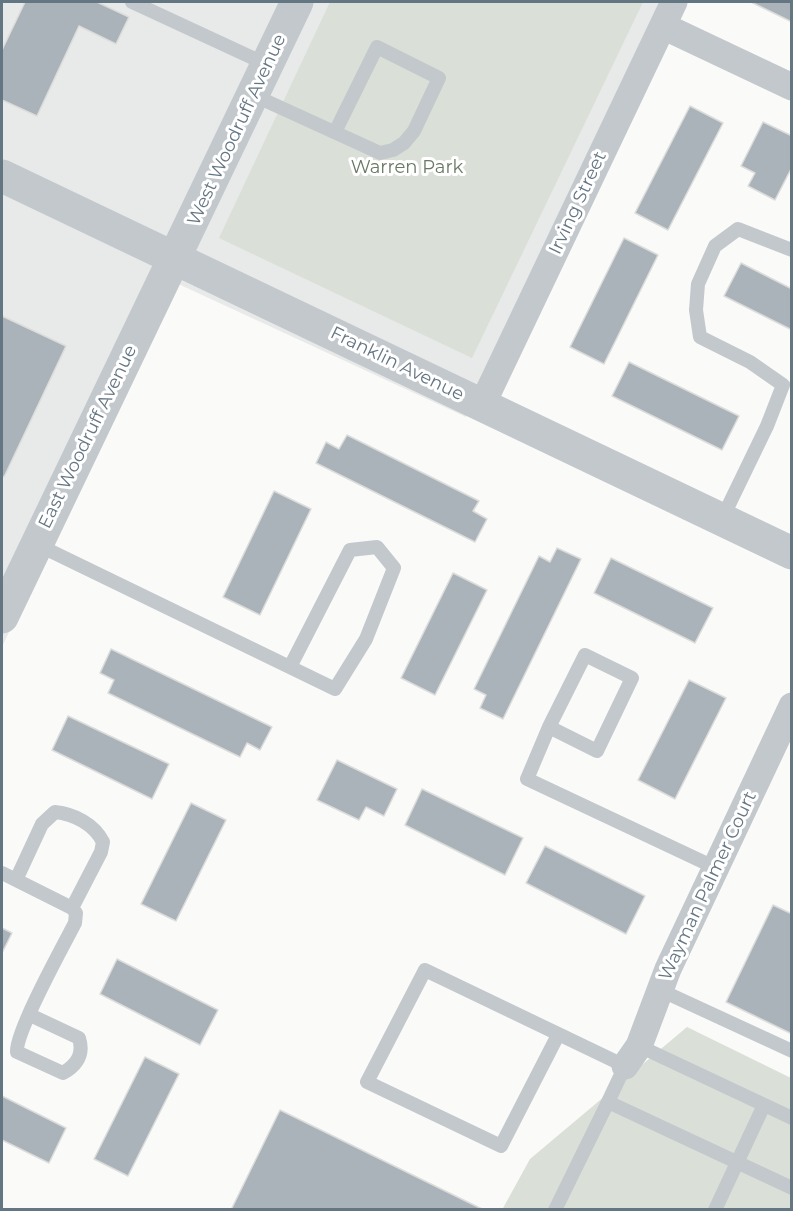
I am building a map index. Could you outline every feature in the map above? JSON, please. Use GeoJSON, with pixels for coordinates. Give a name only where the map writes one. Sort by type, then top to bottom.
{"type":"FeatureCollection","features":[{"type":"Feature","properties":{"kind":"street","name":"West Woodruff Avenue"},"geometry":{"type":"LineString","coordinates":[[176,258],[297,2]]}},
{"type":"Feature","properties":{"kind":"street","name":"Irving Street"},"geometry":{"type":"LineString","coordinates":[[482,405],[674,2]]}},
{"type":"Feature","properties":{"kind":"street"},"geometry":{"type":"LineString","coordinates":[[663,26],[792,87]]}},
{"type":"Feature","properties":{"kind":"street","name":"Franklin Avenue"},"geometry":{"type":"LineString","coordinates":[[2,176],[792,553]]}},
{"type":"Feature","properties":{"kind":"street","name":"East Woodruff Avenue"},"geometry":{"type":"LineString","coordinates":[[2,617],[176,258]]}},
{"type":"Feature","properties":{"kind":"street","name":"Wayman Palmer Court"},"geometry":{"type":"LineString","coordinates":[[632,1056],[714,867],[792,706]]}},
{"type":"Feature","properties":{"kind":"lane"},"geometry":{"type":"LineString","coordinates":[[132,2],[268,65]]}},
{"type":"Feature","properties":{"kind":"lane"},"geometry":{"type":"LineString","coordinates":[[253,95],[380,153],[393,150],[404,143],[414,131],[439,78],[377,47],[335,132]]}},
{"type":"Feature","properties":{"kind":"lane"},"geometry":{"type":"LineString","coordinates":[[722,519],[768,426],[783,385],[750,362],[700,338],[696,310],[698,284],[715,246],[738,229],[792,250]]}},
{"type":"Feature","properties":{"kind":"lane"},"geometry":{"type":"LineString","coordinates":[[36,544],[335,689],[366,639],[394,568],[377,547],[350,550],[290,667]]}},
{"type":"Feature","properties":{"kind":"lane"},"geometry":{"type":"LineString","coordinates":[[549,727],[597,751],[632,678],[585,655],[549,727],[527,779],[714,867]]}},
{"type":"Feature","properties":{"kind":"lane"},"geometry":{"type":"LineString","coordinates":[[16,880],[42,824],[55,812],[66,813],[91,825],[103,842],[101,852],[72,908]]}},
{"type":"Feature","properties":{"kind":"lane"},"geometry":{"type":"LineString","coordinates":[[2,873],[72,908],[76,913],[75,923],[30,1015],[16,1044],[18,1052],[63,1073],[72,1068],[79,1059],[81,1046],[79,1038],[30,1015]]}},
{"type":"Feature","properties":{"kind":"lane"},"geometry":{"type":"LineString","coordinates":[[558,1035],[501,1146],[367,1082],[425,970],[558,1035],[632,1056],[764,1105],[792,1118]]}},
{"type":"Feature","properties":{"kind":"lane"},"geometry":{"type":"LineString","coordinates":[[660,990],[792,1051]]}},
{"type":"Feature","properties":{"kind":"lane"},"geometry":{"type":"LineString","coordinates":[[555,1209],[632,1056]]}},
{"type":"Feature","properties":{"kind":"lane"},"geometry":{"type":"LineString","coordinates":[[609,1102],[792,1188]]}},
{"type":"Feature","properties":{"kind":"lane"},"geometry":{"type":"LineString","coordinates":[[715,1209],[764,1105]]}},
{"type":"Feature","properties":{"kind":"shaded area"},"geometry":{"type":"Polygon","coordinates":[[[2,2],[664,2],[466,417],[174,282],[2,647],[2,2]]]}},
{"type":"Feature","properties":{"kind":"green space","name":"Warren Park"},"geometry":{"type":"Polygon","coordinates":[[[330,2],[643,2],[472,358],[219,238],[330,2]]]}},
{"type":"Feature","properties":{"kind":"green space"},"geometry":{"type":"Polygon","coordinates":[[[687,1027],[791,1078],[791,1209],[502,1210],[530,1159],[687,1027]]]}},
{"type":"Feature","properties":{"kind":"building"},"geometry":{"type":"Polygon","coordinates":[[[25,2],[97,2],[129,17],[116,44],[79,26],[37,116],[2,100],[2,50],[25,2]]]}},
{"type":"Feature","properties":{"kind":"building"},"geometry":{"type":"Polygon","coordinates":[[[751,2],[792,2],[792,22],[751,2]]]}},
{"type":"Feature","properties":{"kind":"building"},"geometry":{"type":"Polygon","coordinates":[[[690,106],[723,123],[668,230],[635,213],[690,106]]]}},
{"type":"Feature","properties":{"kind":"building"},"geometry":{"type":"Polygon","coordinates":[[[763,122],[792,136],[792,167],[775,200],[748,186],[755,173],[741,166],[763,122]]]}},
{"type":"Feature","properties":{"kind":"building"},"geometry":{"type":"Polygon","coordinates":[[[624,238],[658,255],[604,364],[570,347],[624,238]]]}},
{"type":"Feature","properties":{"kind":"building"},"geometry":{"type":"Polygon","coordinates":[[[741,263],[792,289],[792,330],[724,296],[741,263]]]}},
{"type":"Feature","properties":{"kind":"building"},"geometry":{"type":"Polygon","coordinates":[[[2,316],[66,346],[4,477],[2,476],[2,316]]]}},
{"type":"Feature","properties":{"kind":"building"},"geometry":{"type":"Polygon","coordinates":[[[629,362],[739,416],[722,450],[612,396],[629,362]]]}},
{"type":"Feature","properties":{"kind":"building"},"geometry":{"type":"Polygon","coordinates":[[[347,435],[479,501],[473,511],[487,519],[475,542],[316,463],[326,442],[339,449],[347,435]]]}},
{"type":"Feature","properties":{"kind":"building"},"geometry":{"type":"Polygon","coordinates":[[[274,491],[311,509],[260,615],[223,597],[274,491]]]}},
{"type":"Feature","properties":{"kind":"building"},"geometry":{"type":"Polygon","coordinates":[[[557,548],[581,559],[503,719],[480,708],[486,695],[474,689],[539,556],[550,562],[557,548]]]}},
{"type":"Feature","properties":{"kind":"building"},"geometry":{"type":"Polygon","coordinates":[[[611,558],[713,608],[695,643],[594,593],[611,558]]]}},
{"type":"Feature","properties":{"kind":"building"},"geometry":{"type":"Polygon","coordinates":[[[453,573],[487,590],[435,695],[401,678],[453,573]]]}},
{"type":"Feature","properties":{"kind":"building"},"geometry":{"type":"Polygon","coordinates":[[[111,649],[272,727],[260,750],[247,743],[240,757],[108,693],[114,680],[100,673],[111,649]]]}},
{"type":"Feature","properties":{"kind":"building"},"geometry":{"type":"Polygon","coordinates":[[[689,680],[726,698],[675,799],[638,780],[689,680]]]}},
{"type":"Feature","properties":{"kind":"building"},"geometry":{"type":"Polygon","coordinates":[[[68,716],[169,764],[152,799],[52,750],[68,716]]]}},
{"type":"Feature","properties":{"kind":"building"},"geometry":{"type":"Polygon","coordinates":[[[337,760],[397,789],[384,816],[366,807],[359,820],[317,800],[337,760]]]}},
{"type":"Feature","properties":{"kind":"building"},"geometry":{"type":"Polygon","coordinates":[[[422,789],[523,838],[505,875],[405,825],[422,789]]]}},
{"type":"Feature","properties":{"kind":"building"},"geometry":{"type":"Polygon","coordinates":[[[191,803],[226,820],[176,921],[141,904],[191,803]]]}},
{"type":"Feature","properties":{"kind":"building"},"geometry":{"type":"Polygon","coordinates":[[[545,846],[645,896],[626,934],[526,883],[545,846]]]}},
{"type":"Feature","properties":{"kind":"building"},"geometry":{"type":"Polygon","coordinates":[[[773,905],[792,914],[792,1034],[726,1002],[773,905]]]}},
{"type":"Feature","properties":{"kind":"building"},"geometry":{"type":"Polygon","coordinates":[[[2,928],[12,933],[2,953],[2,928]]]}},
{"type":"Feature","properties":{"kind":"building"},"geometry":{"type":"Polygon","coordinates":[[[117,959],[218,1010],[200,1045],[100,994],[117,959]]]}},
{"type":"Feature","properties":{"kind":"building"},"geometry":{"type":"Polygon","coordinates":[[[145,1057],[179,1074],[128,1176],[94,1159],[145,1057]]]}},
{"type":"Feature","properties":{"kind":"building"},"geometry":{"type":"Polygon","coordinates":[[[2,1096],[66,1128],[49,1163],[2,1140],[2,1096]]]}},
{"type":"Feature","properties":{"kind":"building"},"geometry":{"type":"Polygon","coordinates":[[[280,1110],[484,1210],[231,1210],[280,1110]]]}}]}
